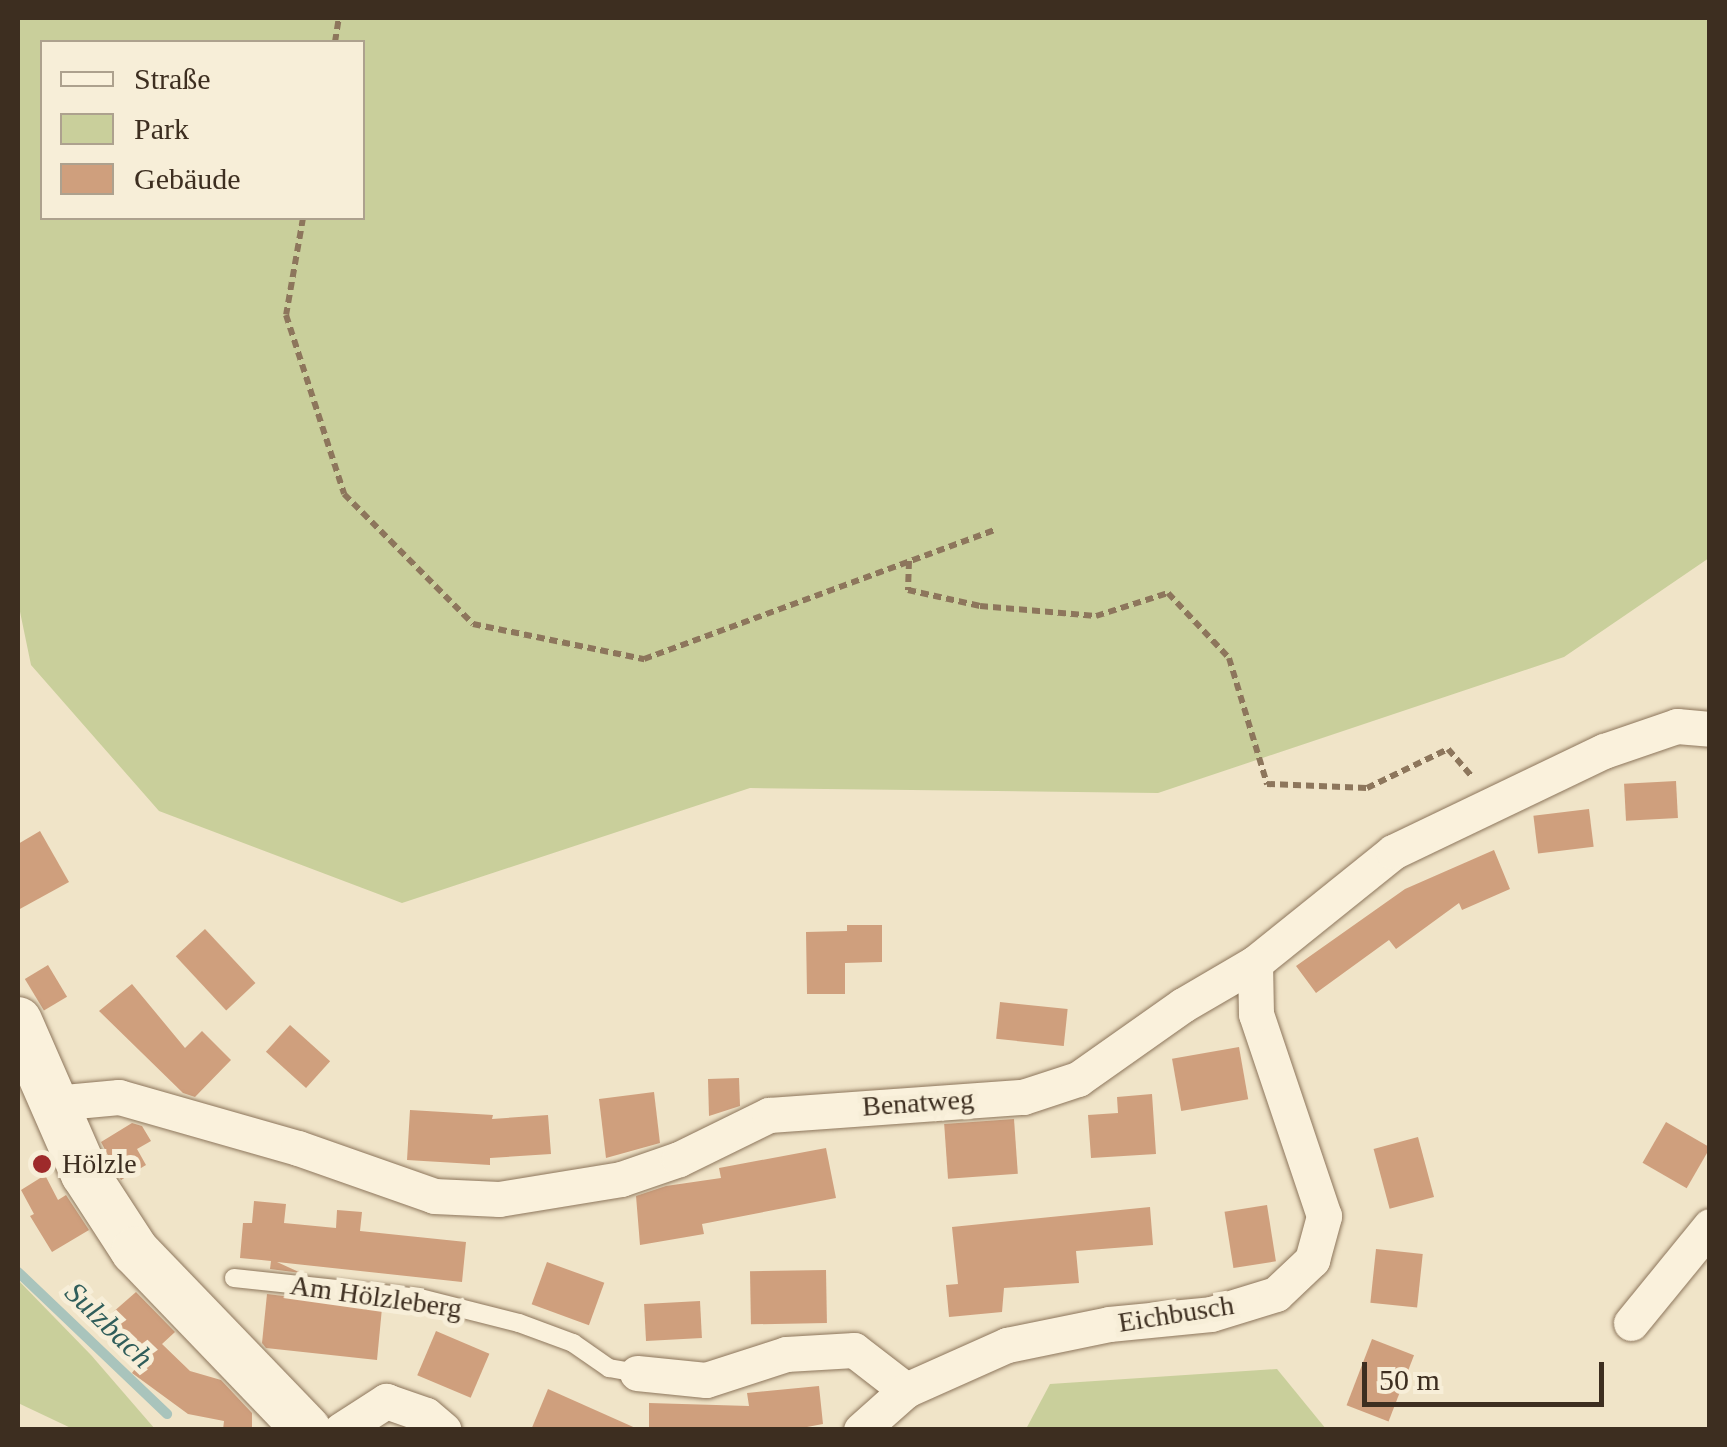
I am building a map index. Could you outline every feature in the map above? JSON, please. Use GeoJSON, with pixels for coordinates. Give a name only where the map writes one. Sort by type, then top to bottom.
{"type":"FeatureCollection","features":[{"type":"Feature","properties":{"kind":"street","name":"Benatweg"},"geometry":{"type":"LineString","coordinates":[[54,1104],[119,1097],[298,1148],[434,1196],[499,1200],[620,1180],[679,1159],[769,1115],[1022,1097],[1078,1078],[1182,1005],[1255,963],[1393,852],[1604,751],[1677,726],[1710,729]]}},
{"type":"Feature","properties":{"kind":"street","name":"Eichbusch"},"geometry":{"type":"LineString","coordinates":[[861,1430],[906,1390],[1007,1345],[1109,1324],[1211,1314],[1276,1294],[1312,1260],[1324,1216],[1256,1014],[1255,963]]}},
{"type":"Feature","properties":{"kind":"street"},"geometry":{"type":"LineString","coordinates":[[18,1021],[85,1174],[134,1250],[306,1430]]}},
{"type":"Feature","properties":{"kind":"street"},"geometry":{"type":"LineString","coordinates":[[1630,1323],[1710,1226]]}},
{"type":"Feature","properties":{"kind":"street","name":"Am Hölzleberg"},"geometry":{"type":"LineString","coordinates":[[637,1373],[706,1380],[786,1354],[854,1350],[906,1390]]}},
{"type":"Feature","properties":{"kind":"street"},"geometry":{"type":"LineString","coordinates":[[340,1430],[386,1401],[426,1415],[444,1430]]}},
{"type":"Feature","properties":{"kind":"lane","name":"Am Hölzleberg"},"geometry":{"type":"LineString","coordinates":[[234,1278],[420,1298],[518,1322],[573,1343],[609,1368],[637,1373]]}},
{"type":"Feature","properties":{"kind":"path"},"geometry":{"type":"LineString","coordinates":[[303,220],[286,315],[344,494],[473,624],[644,658],[997,528]]}},
{"type":"Feature","properties":{"kind":"path"},"geometry":{"type":"LineString","coordinates":[[909,561],[908,590],[980,606],[1096,616],[1168,593],[1229,658],[1267,784],[1367,788],[1448,750],[1494,802]]}},
{"type":"Feature","properties":{"kind":"green space"},"geometry":{"type":"Polygon","coordinates":[[[18,18],[1709,18],[1709,558],[1564,657],[1158,793],[750,788],[402,903],[159,811],[31,665],[18,602],[18,18]]]}},
{"type":"Feature","properties":{"kind":"green space"},"geometry":{"type":"Polygon","coordinates":[[[18,1280],[155,1429],[73,1429],[18,1403],[18,1280]]]}},
{"type":"Feature","properties":{"kind":"green space"},"geometry":{"type":"Polygon","coordinates":[[[1277,1369],[1326,1429],[1026,1429],[1050,1384],[1277,1369]]]}},
{"type":"Feature","properties":{"kind":"building"},"geometry":{"type":"Polygon","coordinates":[[[1676,781],[1678,818],[1626,821],[1624,784],[1676,781]]]}},
{"type":"Feature","properties":{"kind":"building"},"geometry":{"type":"Polygon","coordinates":[[[1589,809],[1594,847],[1538,854],[1533,816],[1589,809]]]}},
{"type":"Feature","properties":{"kind":"building"},"geometry":{"type":"Polygon","coordinates":[[[40,831],[69,882],[18,910],[18,844],[40,831]]]}},
{"type":"Feature","properties":{"kind":"building"},"geometry":{"type":"Polygon","coordinates":[[[1494,850],[1510,889],[1462,910],[1459,903],[1396,949],[1389,940],[1316,993],[1296,966],[1405,889],[1494,850]]]}},
{"type":"Feature","properties":{"kind":"building"},"geometry":{"type":"Polygon","coordinates":[[[847,925],[882,925],[882,962],[845,963],[845,994],[807,994],[806,932],[847,931],[847,925]]]}},
{"type":"Feature","properties":{"kind":"building"},"geometry":{"type":"Polygon","coordinates":[[[205,929],[255,983],[226,1010],[176,956],[205,929]]]}},
{"type":"Feature","properties":{"kind":"building"},"geometry":{"type":"Polygon","coordinates":[[[48,965],[67,997],[44,1011],[25,979],[48,965]]]}},
{"type":"Feature","properties":{"kind":"building"},"geometry":{"type":"Polygon","coordinates":[[[132,984],[185,1048],[202,1031],[231,1060],[195,1097],[183,1093],[99,1011],[132,984]]]}},
{"type":"Feature","properties":{"kind":"building"},"geometry":{"type":"Polygon","coordinates":[[[1000,1002],[1068,1009],[1064,1046],[996,1039],[1000,1002]]]}},
{"type":"Feature","properties":{"kind":"building"},"geometry":{"type":"Polygon","coordinates":[[[290,1025],[330,1061],[306,1088],[266,1052],[290,1025]]]}},
{"type":"Feature","properties":{"kind":"building"},"geometry":{"type":"Polygon","coordinates":[[[1239,1047],[1248,1099],[1181,1111],[1172,1059],[1239,1047]]]}},
{"type":"Feature","properties":{"kind":"building"},"geometry":{"type":"Polygon","coordinates":[[[739,1078],[740,1106],[709,1116],[708,1079],[739,1078]]]}},
{"type":"Feature","properties":{"kind":"building"},"geometry":{"type":"Polygon","coordinates":[[[654,1092],[660,1143],[606,1158],[599,1099],[654,1092]]]}},
{"type":"Feature","properties":{"kind":"building"},"geometry":{"type":"Polygon","coordinates":[[[1152,1094],[1156,1154],[1091,1158],[1088,1115],[1118,1113],[1117,1097],[1152,1094]]]}},
{"type":"Feature","properties":{"kind":"building"},"geometry":{"type":"Polygon","coordinates":[[[410,1110],[493,1115],[492,1119],[548,1115],[551,1154],[490,1158],[490,1165],[407,1160],[410,1110]]]}},
{"type":"Feature","properties":{"kind":"building"},"geometry":{"type":"Polygon","coordinates":[[[1014,1119],[1018,1174],[948,1179],[944,1124],[1014,1119]]]}},
{"type":"Feature","properties":{"kind":"building"},"geometry":{"type":"Polygon","coordinates":[[[1666,1122],[1710,1147],[1687,1188],[1642,1163],[1666,1122]]]}},
{"type":"Feature","properties":{"kind":"building"},"geometry":{"type":"Polygon","coordinates":[[[132,1123],[142,1126],[151,1141],[137,1149],[146,1165],[121,1180],[101,1142],[132,1123]]]}},
{"type":"Feature","properties":{"kind":"building"},"geometry":{"type":"Polygon","coordinates":[[[1418,1137],[1434,1197],[1390,1209],[1374,1149],[1418,1137]]]}},
{"type":"Feature","properties":{"kind":"building"},"geometry":{"type":"Polygon","coordinates":[[[826,1148],[836,1198],[702,1224],[704,1234],[640,1245],[636,1196],[666,1186],[721,1178],[719,1168],[826,1148]]]}},
{"type":"Feature","properties":{"kind":"building"},"geometry":{"type":"Polygon","coordinates":[[[45,1175],[58,1200],[66,1195],[89,1230],[52,1252],[30,1216],[34,1214],[21,1190],[45,1175]]]}},
{"type":"Feature","properties":{"kind":"building"},"geometry":{"type":"Polygon","coordinates":[[[254,1201],[286,1204],[284,1223],[336,1228],[337,1210],[362,1212],[360,1231],[466,1242],[462,1282],[277,1262],[301,1273],[270,1269],[271,1261],[240,1258],[243,1223],[252,1223],[254,1201]]]}},
{"type":"Feature","properties":{"kind":"building"},"geometry":{"type":"Polygon","coordinates":[[[1267,1205],[1276,1261],[1233,1268],[1225,1212],[1267,1205]]]}},
{"type":"Feature","properties":{"kind":"building"},"geometry":{"type":"Polygon","coordinates":[[[1150,1207],[1153,1245],[1076,1251],[1079,1283],[1004,1288],[1002,1312],[949,1317],[946,1285],[958,1284],[952,1227],[1150,1207]]]}},
{"type":"Feature","properties":{"kind":"building"},"geometry":{"type":"Polygon","coordinates":[[[1376,1249],[1423,1254],[1417,1308],[1370,1303],[1376,1249]]]}},
{"type":"Feature","properties":{"kind":"building"},"geometry":{"type":"Polygon","coordinates":[[[547,1262],[604,1283],[589,1325],[532,1304],[547,1262]]]}},
{"type":"Feature","properties":{"kind":"building"},"geometry":{"type":"Polygon","coordinates":[[[826,1270],[827,1323],[751,1324],[750,1271],[826,1270]]]}},
{"type":"Feature","properties":{"kind":"building"},"geometry":{"type":"Polygon","coordinates":[[[136,1292],[175,1332],[162,1344],[190,1371],[221,1380],[252,1413],[252,1430],[223,1430],[224,1421],[188,1414],[132,1373],[140,1362],[104,1320],[136,1292]]]}},
{"type":"Feature","properties":{"kind":"building"},"geometry":{"type":"Polygon","coordinates":[[[267,1294],[382,1308],[377,1360],[266,1348],[262,1343],[267,1294]]]}},
{"type":"Feature","properties":{"kind":"building"},"geometry":{"type":"Polygon","coordinates":[[[700,1301],[702,1338],[646,1341],[644,1304],[700,1301]]]}},
{"type":"Feature","properties":{"kind":"building"},"geometry":{"type":"Polygon","coordinates":[[[436,1331],[489,1354],[471,1398],[417,1375],[436,1331]]]}},
{"type":"Feature","properties":{"kind":"building"},"geometry":{"type":"Polygon","coordinates":[[[1372,1339],[1414,1355],[1389,1421],[1347,1405],[1372,1339]]]}},
{"type":"Feature","properties":{"kind":"building"},"geometry":{"type":"Polygon","coordinates":[[[819,1386],[823,1424],[791,1430],[649,1430],[649,1403],[749,1406],[747,1393],[819,1386]]]}},
{"type":"Feature","properties":{"kind":"building"},"geometry":{"type":"Polygon","coordinates":[[[548,1389],[640,1430],[531,1430],[548,1389]]]}},
{"type":"Feature","properties":{"kind":"waterway","name":"Sulzbach"},"geometry":{"type":"LineString","coordinates":[[18,1272],[167,1414]]}},
{"type":"Feature","properties":{"kind":"place","name":"Hölzle"},"geometry":{"type":"Point","coordinates":[42,1164]}}]}
